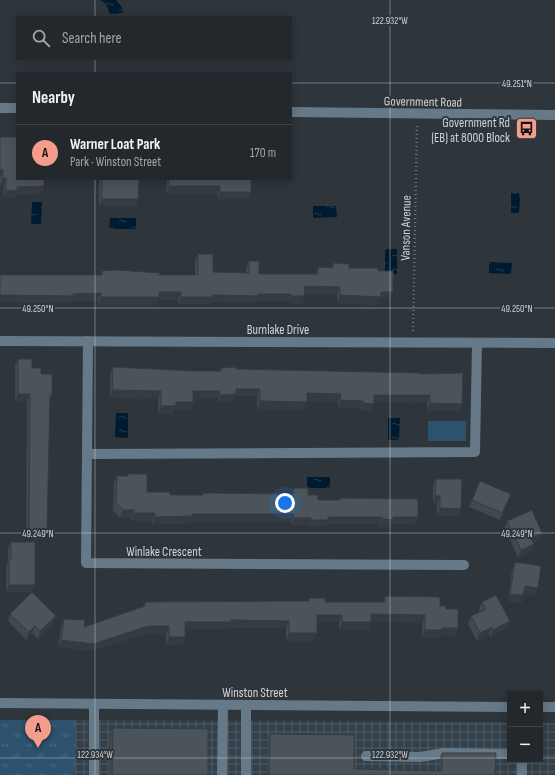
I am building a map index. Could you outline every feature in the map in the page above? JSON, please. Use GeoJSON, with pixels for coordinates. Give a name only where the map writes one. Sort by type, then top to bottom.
{"type":"FeatureCollection","features":[{"type":"Feature","properties":{"kind":"street"},"geometry":{"type":"LineString","coordinates":[[0,108],[16,108]]}},
{"type":"Feature","properties":{"kind":"street","name":"Government Road"},"geometry":{"type":"LineString","coordinates":[[292,112],[555,115]]}},
{"type":"Feature","properties":{"kind":"street","name":"Burnlake Drive"},"geometry":{"type":"LineString","coordinates":[[0,341],[555,343]]}},
{"type":"Feature","properties":{"kind":"street","name":"Winlake Crescent"},"geometry":{"type":"LineString","coordinates":[[88,342],[86,563],[464,565]]}},
{"type":"Feature","properties":{"kind":"street"},"geometry":{"type":"LineString","coordinates":[[87,454],[475,452],[477,343]]}},
{"type":"Feature","properties":{"kind":"street","name":"Winston Street"},"geometry":{"type":"LineString","coordinates":[[0,703],[507,707]]}},
{"type":"Feature","properties":{"kind":"street"},"geometry":{"type":"LineString","coordinates":[[94,704],[94,775]]}},
{"type":"Feature","properties":{"kind":"street"},"geometry":{"type":"LineString","coordinates":[[222,775],[223,705]]}},
{"type":"Feature","properties":{"kind":"street"},"geometry":{"type":"LineString","coordinates":[[246,705],[246,775]]}},
{"type":"Feature","properties":{"kind":"street"},"geometry":{"type":"LineString","coordinates":[[543,707],[555,707]]}},
{"type":"Feature","properties":{"kind":"street"},"geometry":{"type":"LineString","coordinates":[[366,756],[420,757],[444,753],[507,754]]}},
{"type":"Feature","properties":{"kind":"street"},"geometry":{"type":"LineString","coordinates":[[522,763],[522,775]]}},
{"type":"Feature","properties":{"kind":"path","name":"Vanson Avenue"},"geometry":{"type":"LineString","coordinates":[[413,343],[417,114]]}},
{"type":"Feature","properties":{"kind":"shaded area"},"geometry":{"type":"Polygon","coordinates":[[[75,720],[507,722],[507,763],[543,763],[543,722],[555,723],[555,775],[75,775],[75,720]]]}},
{"type":"Feature","properties":{"kind":"green space"},"geometry":{"type":"Polygon","coordinates":[[[428,421],[466,421],[466,441],[428,441],[428,421]]]}},
{"type":"Feature","properties":{"kind":"green space"},"geometry":{"type":"Polygon","coordinates":[[[0,720],[75,720],[75,775],[0,775],[0,720]]]}},
{"type":"Feature","properties":{"kind":"water"},"geometry":{"type":"Polygon","coordinates":[[[100,0],[116,0],[121,6],[123,13],[110,14],[106,4],[100,0]]]}},
{"type":"Feature","properties":{"kind":"water"},"geometry":{"type":"Polygon","coordinates":[[[511,193],[519,193],[519,213],[511,213],[511,193]]]}},
{"type":"Feature","properties":{"kind":"water"},"geometry":{"type":"Polygon","coordinates":[[[32,202],[42,202],[41,224],[31,224],[32,202]]]}},
{"type":"Feature","properties":{"kind":"water"},"geometry":{"type":"Polygon","coordinates":[[[313,206],[336,206],[337,217],[313,218],[313,206]]]}},
{"type":"Feature","properties":{"kind":"water"},"geometry":{"type":"Polygon","coordinates":[[[110,218],[136,218],[136,229],[109,229],[110,218]]]}},
{"type":"Feature","properties":{"kind":"water"},"geometry":{"type":"Polygon","coordinates":[[[385,249],[397,249],[397,274],[385,274],[385,249]]]}},
{"type":"Feature","properties":{"kind":"water"},"geometry":{"type":"Polygon","coordinates":[[[489,262],[512,263],[511,274],[489,273],[489,262]]]}},
{"type":"Feature","properties":{"kind":"water"},"geometry":{"type":"Polygon","coordinates":[[[116,413],[128,413],[128,438],[115,437],[116,413]]]}},
{"type":"Feature","properties":{"kind":"water"},"geometry":{"type":"Polygon","coordinates":[[[388,418],[400,418],[399,440],[388,440],[388,418]]]}},
{"type":"Feature","properties":{"kind":"water"},"geometry":{"type":"Polygon","coordinates":[[[307,477],[330,477],[330,488],[307,488],[307,477]]]}},
{"type":"Feature","properties":{"kind":"building"},"geometry":{"type":"Polygon","coordinates":[[[0,137],[16,137],[16,180],[44,180],[44,186],[17,187],[17,191],[6,190],[6,178],[3,178],[3,170],[0,170],[0,137]]]}},
{"type":"Feature","properties":{"kind":"building"},"geometry":{"type":"Polygon","coordinates":[[[102,180],[139,180],[138,199],[102,199],[102,180]]]}},
{"type":"Feature","properties":{"kind":"building"},"geometry":{"type":"Polygon","coordinates":[[[169,180],[251,180],[251,192],[220,192],[220,186],[169,186],[169,180]]]}},
{"type":"Feature","properties":{"kind":"building"},"geometry":{"type":"Polygon","coordinates":[[[198,254],[213,254],[213,272],[249,273],[249,261],[259,261],[259,274],[318,274],[318,267],[333,268],[333,263],[349,264],[349,268],[378,268],[378,271],[393,271],[393,292],[381,292],[381,297],[340,295],[340,287],[305,286],[304,296],[291,296],[291,294],[258,294],[258,296],[213,295],[213,297],[181,297],[181,292],[159,292],[159,297],[101,297],[101,293],[73,294],[73,296],[0,295],[0,275],[102,275],[102,271],[117,270],[160,273],[159,275],[198,275],[198,254]]]}},
{"type":"Feature","properties":{"kind":"building"},"geometry":{"type":"Polygon","coordinates":[[[18,359],[32,359],[32,368],[41,368],[41,374],[52,374],[52,394],[50,394],[47,531],[29,531],[30,394],[18,394],[18,359]]]}},
{"type":"Feature","properties":{"kind":"building"},"geometry":{"type":"Polygon","coordinates":[[[113,367],[193,371],[221,371],[221,368],[236,367],[236,369],[421,374],[463,373],[462,404],[430,403],[430,395],[374,395],[374,404],[363,403],[363,401],[340,400],[341,394],[307,393],[307,402],[260,401],[260,389],[236,389],[236,394],[220,395],[220,391],[193,391],[193,402],[176,402],[176,406],[161,406],[161,391],[112,390],[113,367]]]}},
{"type":"Feature","properties":{"kind":"building"},"geometry":{"type":"Polygon","coordinates":[[[128,474],[147,474],[147,492],[170,492],[170,495],[203,495],[203,493],[294,494],[294,488],[308,488],[308,495],[318,495],[318,500],[340,500],[340,498],[418,499],[418,517],[393,517],[393,520],[382,519],[382,517],[328,517],[328,520],[311,520],[311,518],[294,518],[294,514],[192,514],[193,516],[155,517],[155,513],[134,513],[134,510],[123,510],[116,503],[117,476],[128,476],[128,474]]]}},
{"type":"Feature","properties":{"kind":"building"},"geometry":{"type":"Polygon","coordinates":[[[436,479],[462,479],[461,509],[440,508],[440,496],[435,496],[436,479]]]}},
{"type":"Feature","properties":{"kind":"building"},"geometry":{"type":"Polygon","coordinates":[[[480,481],[511,494],[502,513],[472,500],[480,481]]]}},
{"type":"Feature","properties":{"kind":"building"},"geometry":{"type":"Polygon","coordinates":[[[532,510],[542,533],[531,538],[534,544],[521,550],[507,521],[532,510]]]}},
{"type":"Feature","properties":{"kind":"building"},"geometry":{"type":"Polygon","coordinates":[[[11,542],[35,542],[35,585],[9,585],[9,559],[11,559],[11,542]]]}},
{"type":"Feature","properties":{"kind":"building"},"geometry":{"type":"Polygon","coordinates":[[[515,562],[541,566],[538,588],[525,586],[523,595],[510,594],[515,562]]]}},
{"type":"Feature","properties":{"kind":"building"},"geometry":{"type":"Polygon","coordinates":[[[32,592],[56,616],[40,631],[35,626],[29,632],[10,614],[32,592]]]}},
{"type":"Feature","properties":{"kind":"building"},"geometry":{"type":"Polygon","coordinates":[[[496,595],[510,621],[493,630],[492,627],[480,633],[471,616],[486,609],[482,602],[496,595]]]}},
{"type":"Feature","properties":{"kind":"building"},"geometry":{"type":"Polygon","coordinates":[[[385,596],[440,597],[440,606],[446,606],[446,609],[458,609],[458,628],[425,630],[425,615],[371,614],[371,622],[342,622],[342,615],[317,615],[317,633],[289,633],[289,621],[231,620],[231,622],[185,622],[185,637],[169,637],[169,626],[148,626],[93,644],[61,640],[64,619],[85,620],[84,627],[145,606],[145,602],[309,601],[309,598],[325,598],[325,602],[385,602],[385,596]]]}},
{"type":"Feature","properties":{"kind":"building"},"geometry":{"type":"Polygon","coordinates":[[[113,728],[208,729],[208,775],[112,775],[113,728]]]}},
{"type":"Feature","properties":{"kind":"building"},"geometry":{"type":"Polygon","coordinates":[[[270,734],[354,735],[354,769],[442,771],[442,753],[496,753],[495,775],[269,775],[270,734]]]}},
{"type":"Feature","properties":{"kind":"place","name":"Government Rd (EB) at 8000 Block"},"geometry":{"type":"Point","coordinates":[526,129]}},
{"type":"Feature","properties":{"kind":"place","name":"Warner Loat Park"},"geometry":{"type":"Point","coordinates":[38,748]}}]}
